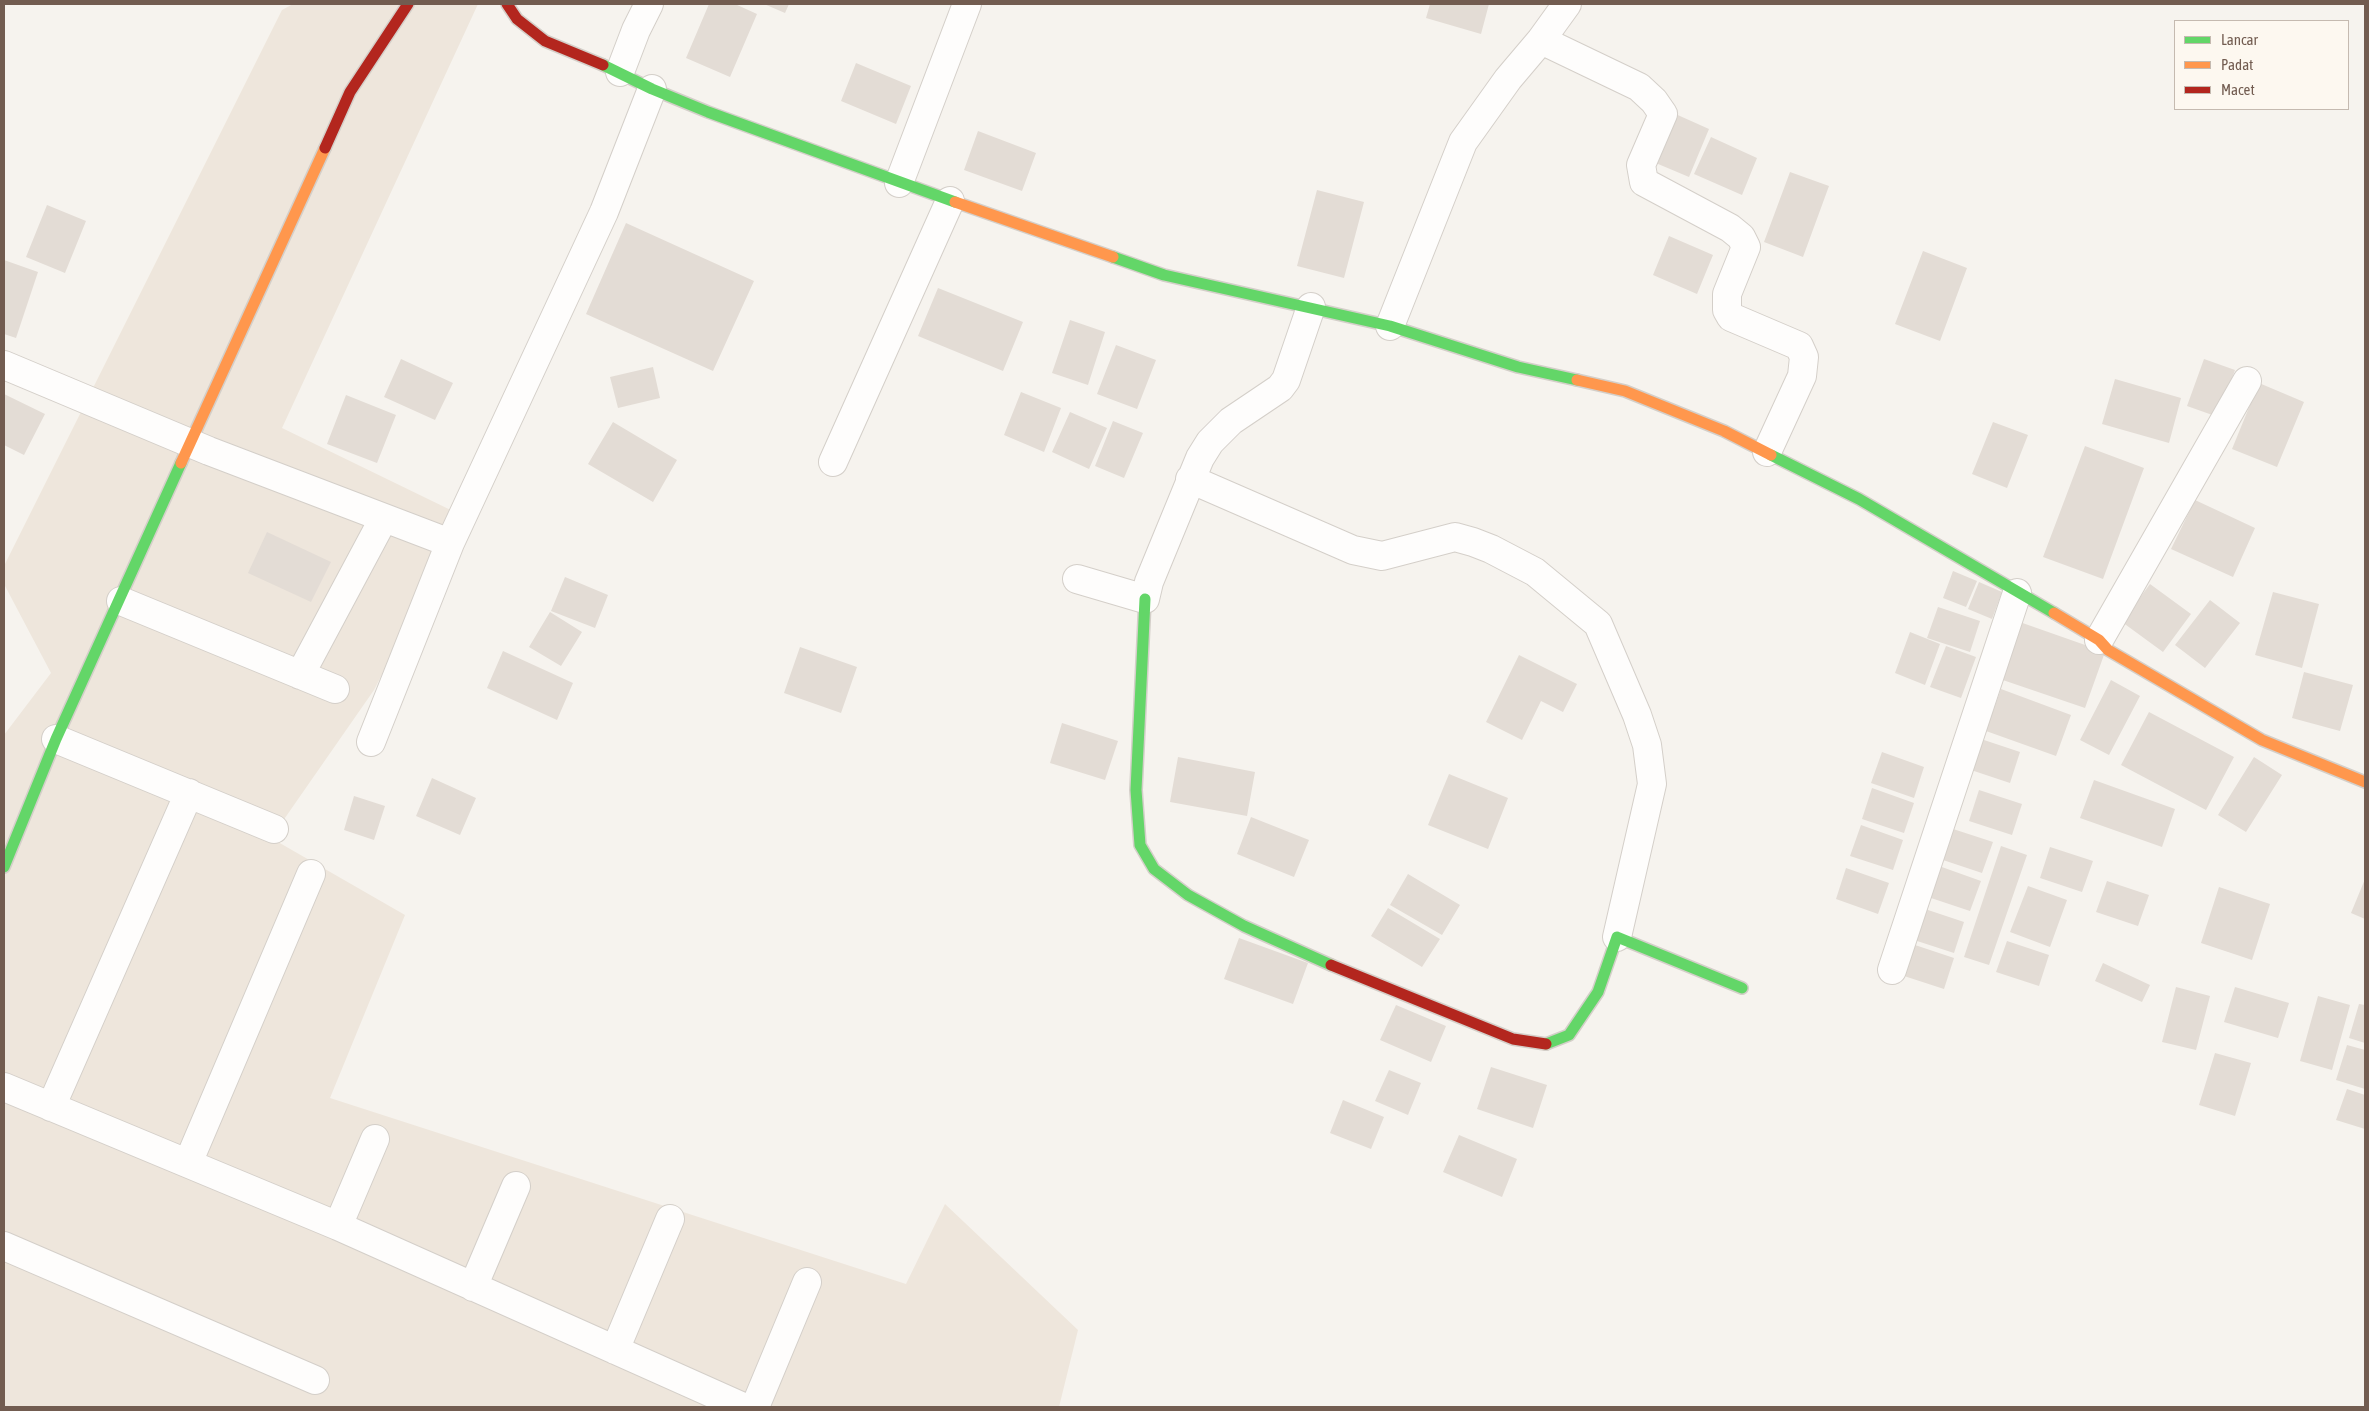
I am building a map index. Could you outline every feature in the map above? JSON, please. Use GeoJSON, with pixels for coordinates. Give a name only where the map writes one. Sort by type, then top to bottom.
{"type":"FeatureCollection","features":[{"type":"Feature","properties":{"kind":"street"},"geometry":{"type":"LineString","coordinates":[[4,867],[56,739],[190,443],[275,263],[350,92],[408,4]]}},
{"type":"Feature","properties":{"kind":"street"},"geometry":{"type":"LineString","coordinates":[[506,4],[517,19],[545,41],[620,72],[652,89],[950,201],[1164,274],[1390,326],[1518,367],[1625,391],[1724,431],[1859,499],[2099,640],[2108,650],[2262,740],[2365,782]]}},
{"type":"Feature","properties":{"kind":"street"},"geometry":{"type":"LineString","coordinates":[[620,72],[636,30],[649,4]]}},
{"type":"Feature","properties":{"kind":"street"},"geometry":{"type":"LineString","coordinates":[[899,183],[967,4]]}},
{"type":"Feature","properties":{"kind":"street"},"geometry":{"type":"LineString","coordinates":[[1390,326],[1463,142],[1508,79],[1541,40],[1567,4]]}},
{"type":"Feature","properties":{"kind":"street"},"geometry":{"type":"LineString","coordinates":[[1541,40],[1638,87],[1654,101],[1663,114],[1641,165],[1644,182],[1730,228],[1741,236],[1746,247],[1727,294],[1727,310],[1731,317],[1799,346],[1804,357],[1802,376],[1767,452]]}},
{"type":"Feature","properties":{"kind":"street"},"geometry":{"type":"LineString","coordinates":[[371,742],[450,543],[604,212],[652,89]]}},
{"type":"Feature","properties":{"kind":"street"},"geometry":{"type":"LineString","coordinates":[[833,462],[950,201]]}},
{"type":"Feature","properties":{"kind":"street"},"geometry":{"type":"LineString","coordinates":[[1190,479],[1353,550],[1382,556],[1455,537],[1473,542],[1491,549],[1535,572],[1598,624],[1638,715],[1648,745],[1652,784],[1617,937],[1598,992],[1569,1035],[1543,1045],[1513,1039],[1244,926],[1188,895],[1154,869],[1140,845],[1136,790],[1145,599],[1149,582],[1190,479],[1210,442],[1231,421],[1280,388],[1286,380],[1311,307]]}},
{"type":"Feature","properties":{"kind":"street"},"geometry":{"type":"LineString","coordinates":[[4,364],[190,443],[450,543]]}},
{"type":"Feature","properties":{"kind":"street"},"geometry":{"type":"LineString","coordinates":[[2099,640],[2247,381]]}},
{"type":"Feature","properties":{"kind":"street"},"geometry":{"type":"LineString","coordinates":[[300,675],[378,529]]}},
{"type":"Feature","properties":{"kind":"street"},"geometry":{"type":"LineString","coordinates":[[1077,579],[1145,599]]}},
{"type":"Feature","properties":{"kind":"street"},"geometry":{"type":"LineString","coordinates":[[1892,970],[2017,593]]}},
{"type":"Feature","properties":{"kind":"street"},"geometry":{"type":"LineString","coordinates":[[120,601],[335,689]]}},
{"type":"Feature","properties":{"kind":"street"},"geometry":{"type":"LineString","coordinates":[[56,739],[274,829]]}},
{"type":"Feature","properties":{"kind":"street"},"geometry":{"type":"LineString","coordinates":[[52,1107],[188,794]]}},
{"type":"Feature","properties":{"kind":"street"},"geometry":{"type":"LineString","coordinates":[[188,1163],[311,874]]}},
{"type":"Feature","properties":{"kind":"street"},"geometry":{"type":"LineString","coordinates":[[1617,937],[1742,988]]}},
{"type":"Feature","properties":{"kind":"street"},"geometry":{"type":"LineString","coordinates":[[4,1087],[338,1226],[743,1407]]}},
{"type":"Feature","properties":{"kind":"street"},"geometry":{"type":"LineString","coordinates":[[338,1226],[375,1139]]}},
{"type":"Feature","properties":{"kind":"street"},"geometry":{"type":"LineString","coordinates":[[473,1287],[516,1186]]}},
{"type":"Feature","properties":{"kind":"street"},"geometry":{"type":"LineString","coordinates":[[615,1350],[670,1219]]}},
{"type":"Feature","properties":{"kind":"street"},"geometry":{"type":"LineString","coordinates":[[4,1246],[315,1380]]}},
{"type":"Feature","properties":{"kind":"street"},"geometry":{"type":"LineString","coordinates":[[755,1407],[807,1282]]}},
{"type":"Feature","properties":{"kind":"shaded area"},"geometry":{"type":"Polygon","coordinates":[[[293,4],[478,4],[282,428],[463,516],[374,690],[271,838],[405,915],[330,1098],[906,1284],[945,1204],[1078,1330],[1059,1407],[4,1407],[4,735],[51,673],[4,584],[4,566],[282,10],[293,4]]]}},
{"type":"Feature","properties":{"kind":"building"},"geometry":{"type":"Polygon","coordinates":[[[709,4],[735,4],[757,14],[730,77],[686,58],[709,4]]]}},
{"type":"Feature","properties":{"kind":"building"},"geometry":{"type":"Polygon","coordinates":[[[764,4],[789,4],[785,13],[764,4]]]}},
{"type":"Feature","properties":{"kind":"building"},"geometry":{"type":"Polygon","coordinates":[[[1430,4],[1489,4],[1481,34],[1426,18],[1430,4]]]}},
{"type":"Feature","properties":{"kind":"building"},"geometry":{"type":"Polygon","coordinates":[[[856,63],[911,86],[896,124],[841,101],[856,63]]]}},
{"type":"Feature","properties":{"kind":"building"},"geometry":{"type":"Polygon","coordinates":[[[1671,112],[1709,129],[1689,177],[1651,161],[1671,112]]]}},
{"type":"Feature","properties":{"kind":"building"},"geometry":{"type":"Polygon","coordinates":[[[978,131],[1036,153],[1022,191],[964,170],[978,131]]]}},
{"type":"Feature","properties":{"kind":"building"},"geometry":{"type":"Polygon","coordinates":[[[1711,137],[1757,158],[1742,195],[1694,174],[1711,137]]]}},
{"type":"Feature","properties":{"kind":"building"},"geometry":{"type":"Polygon","coordinates":[[[1790,172],[1829,186],[1803,257],[1764,242],[1790,172]]]}},
{"type":"Feature","properties":{"kind":"building"},"geometry":{"type":"Polygon","coordinates":[[[1317,190],[1364,202],[1344,278],[1297,266],[1317,190]]]}},
{"type":"Feature","properties":{"kind":"building"},"geometry":{"type":"Polygon","coordinates":[[[47,205],[86,221],[65,273],[26,257],[47,205]]]}},
{"type":"Feature","properties":{"kind":"building"},"geometry":{"type":"Polygon","coordinates":[[[626,223],[754,281],[713,371],[586,314],[626,223]]]}},
{"type":"Feature","properties":{"kind":"building"},"geometry":{"type":"Polygon","coordinates":[[[1669,236],[1713,255],[1697,294],[1653,275],[1669,236]]]}},
{"type":"Feature","properties":{"kind":"building"},"geometry":{"type":"Polygon","coordinates":[[[1923,251],[1967,268],[1940,341],[1895,324],[1923,251]]]}},
{"type":"Feature","properties":{"kind":"building"},"geometry":{"type":"Polygon","coordinates":[[[4,260],[38,272],[16,338],[4,334],[4,260]]]}},
{"type":"Feature","properties":{"kind":"building"},"geometry":{"type":"Polygon","coordinates":[[[938,288],[1023,322],[1003,371],[918,336],[938,288]]]}},
{"type":"Feature","properties":{"kind":"building"},"geometry":{"type":"Polygon","coordinates":[[[1070,320],[1105,332],[1088,385],[1052,373],[1070,320]]]}},
{"type":"Feature","properties":{"kind":"building"},"geometry":{"type":"Polygon","coordinates":[[[1116,345],[1156,360],[1137,409],[1097,394],[1116,345]]]}},
{"type":"Feature","properties":{"kind":"building"},"geometry":{"type":"Polygon","coordinates":[[[401,359],[453,383],[435,420],[384,397],[401,359]]]}},
{"type":"Feature","properties":{"kind":"building"},"geometry":{"type":"Polygon","coordinates":[[[2204,359],[2235,370],[2218,417],[2187,406],[2204,359]]]}},
{"type":"Feature","properties":{"kind":"building"},"geometry":{"type":"Polygon","coordinates":[[[653,367],[660,398],[618,408],[610,377],[653,367]]]}},
{"type":"Feature","properties":{"kind":"building"},"geometry":{"type":"Polygon","coordinates":[[[2115,379],[2181,398],[2169,443],[2102,424],[2115,379]]]}},
{"type":"Feature","properties":{"kind":"building"},"geometry":{"type":"Polygon","coordinates":[[[2259,383],[2304,402],[2277,467],[2232,449],[2259,383]]]}},
{"type":"Feature","properties":{"kind":"building"},"geometry":{"type":"Polygon","coordinates":[[[1021,392],[1061,408],[1044,452],[1004,435],[1021,392]]]}},
{"type":"Feature","properties":{"kind":"building"},"geometry":{"type":"Polygon","coordinates":[[[4,394],[45,414],[24,455],[4,445],[4,394]]]}},
{"type":"Feature","properties":{"kind":"building"},"geometry":{"type":"Polygon","coordinates":[[[346,395],[396,415],[377,463],[327,444],[346,395]]]}},
{"type":"Feature","properties":{"kind":"building"},"geometry":{"type":"Polygon","coordinates":[[[1070,412],[1107,428],[1089,469],[1052,452],[1070,412]]]}},
{"type":"Feature","properties":{"kind":"building"},"geometry":{"type":"Polygon","coordinates":[[[1113,421],[1143,433],[1124,478],[1095,466],[1113,421]]]}},
{"type":"Feature","properties":{"kind":"building"},"geometry":{"type":"Polygon","coordinates":[[[613,422],[677,460],[653,502],[588,464],[613,422]]]}},
{"type":"Feature","properties":{"kind":"building"},"geometry":{"type":"Polygon","coordinates":[[[1993,422],[2028,435],[2007,488],[1972,474],[1993,422]]]}},
{"type":"Feature","properties":{"kind":"building"},"geometry":{"type":"Polygon","coordinates":[[[2085,446],[2144,468],[2103,579],[2043,557],[2085,446]]]}},
{"type":"Feature","properties":{"kind":"building"},"geometry":{"type":"Polygon","coordinates":[[[2195,500],[2255,528],[2233,577],[2171,549],[2195,500]]]}},
{"type":"Feature","properties":{"kind":"building"},"geometry":{"type":"Polygon","coordinates":[[[267,532],[331,562],[311,602],[248,573],[267,532]]]}},
{"type":"Feature","properties":{"kind":"building"},"geometry":{"type":"Polygon","coordinates":[[[1953,571],[1977,581],[1966,607],[1943,598],[1953,571]]]}},
{"type":"Feature","properties":{"kind":"building"},"geometry":{"type":"Polygon","coordinates":[[[565,577],[608,595],[595,628],[551,611],[565,577]]]}},
{"type":"Feature","properties":{"kind":"building"},"geometry":{"type":"Polygon","coordinates":[[[1979,582],[2002,592],[1992,619],[1968,609],[1979,582]]]}},
{"type":"Feature","properties":{"kind":"building"},"geometry":{"type":"Polygon","coordinates":[[[2150,584],[2191,614],[2163,652],[2122,622],[2150,584]]]}},
{"type":"Feature","properties":{"kind":"building"},"geometry":{"type":"Polygon","coordinates":[[[2273,592],[2319,604],[2302,668],[2255,655],[2273,592]]]}},
{"type":"Feature","properties":{"kind":"building"},"geometry":{"type":"Polygon","coordinates":[[[2210,600],[2240,623],[2205,668],[2175,645],[2210,600]]]}},
{"type":"Feature","properties":{"kind":"building"},"geometry":{"type":"Polygon","coordinates":[[[1938,607],[1980,621],[1970,652],[1927,638],[1938,607]]]}},
{"type":"Feature","properties":{"kind":"building"},"geometry":{"type":"Polygon","coordinates":[[[550,612],[582,632],[561,666],[529,647],[550,612]]]}},
{"type":"Feature","properties":{"kind":"building"},"geometry":{"type":"Polygon","coordinates":[[[2014,620],[2105,652],[2085,708],[1994,677],[2014,620]]]}},
{"type":"Feature","properties":{"kind":"building"},"geometry":{"type":"Polygon","coordinates":[[[1910,632],[1940,644],[1925,685],[1895,673],[1910,632]]]}},
{"type":"Feature","properties":{"kind":"building"},"geometry":{"type":"Polygon","coordinates":[[[1946,646],[1976,657],[1961,698],[1930,687],[1946,646]]]}},
{"type":"Feature","properties":{"kind":"building"},"geometry":{"type":"Polygon","coordinates":[[[800,647],[857,667],[841,713],[784,693],[800,647]]]}},
{"type":"Feature","properties":{"kind":"building"},"geometry":{"type":"Polygon","coordinates":[[[503,651],[573,683],[557,720],[487,688],[503,651]]]}},
{"type":"Feature","properties":{"kind":"building"},"geometry":{"type":"Polygon","coordinates":[[[1519,655],[1577,684],[1563,712],[1541,701],[1522,740],[1486,722],[1519,655]]]}},
{"type":"Feature","properties":{"kind":"building"},"geometry":{"type":"Polygon","coordinates":[[[2304,672],[2353,685],[2340,731],[2292,718],[2304,672]]]}},
{"type":"Feature","properties":{"kind":"building"},"geometry":{"type":"Polygon","coordinates":[[[2111,680],[2140,696],[2109,755],[2080,740],[2111,680]]]}},
{"type":"Feature","properties":{"kind":"building"},"geometry":{"type":"Polygon","coordinates":[[[2001,689],[2071,715],[2056,756],[1986,731],[2001,689]]]}},
{"type":"Feature","properties":{"kind":"building"},"geometry":{"type":"Polygon","coordinates":[[[2149,712],[2234,757],[2206,810],[2121,765],[2149,712]]]}},
{"type":"Feature","properties":{"kind":"building"},"geometry":{"type":"Polygon","coordinates":[[[1062,723],[1118,741],[1105,780],[1050,763],[1062,723]]]}},
{"type":"Feature","properties":{"kind":"building"},"geometry":{"type":"Polygon","coordinates":[[[1978,738],[2020,752],[2010,783],[1968,769],[1978,738]]]}},
{"type":"Feature","properties":{"kind":"building"},"geometry":{"type":"Polygon","coordinates":[[[1882,752],[1924,767],[1914,798],[1871,783],[1882,752]]]}},
{"type":"Feature","properties":{"kind":"building"},"geometry":{"type":"Polygon","coordinates":[[[1178,757],[1255,772],[1247,816],[1170,802],[1178,757]]]}},
{"type":"Feature","properties":{"kind":"building"},"geometry":{"type":"Polygon","coordinates":[[[2254,757],[2282,775],[2246,832],[2218,815],[2254,757]]]}},
{"type":"Feature","properties":{"kind":"building"},"geometry":{"type":"Polygon","coordinates":[[[1449,774],[1508,798],[1488,849],[1428,825],[1449,774]]]}},
{"type":"Feature","properties":{"kind":"building"},"geometry":{"type":"Polygon","coordinates":[[[432,778],[476,798],[460,835],[416,816],[432,778]]]}},
{"type":"Feature","properties":{"kind":"building"},"geometry":{"type":"Polygon","coordinates":[[[2094,780],[2175,809],[2162,847],[2080,818],[2094,780]]]}},
{"type":"Feature","properties":{"kind":"building"},"geometry":{"type":"Polygon","coordinates":[[[1872,788],[1914,803],[1904,833],[1862,819],[1872,788]]]}},
{"type":"Feature","properties":{"kind":"building"},"geometry":{"type":"Polygon","coordinates":[[[1979,790],[2022,804],[2012,835],[1969,821],[1979,790]]]}},
{"type":"Feature","properties":{"kind":"building"},"geometry":{"type":"Polygon","coordinates":[[[354,796],[385,806],[374,840],[344,830],[354,796]]]}},
{"type":"Feature","properties":{"kind":"building"},"geometry":{"type":"Polygon","coordinates":[[[1251,817],[1309,840],[1294,877],[1237,854],[1251,817]]]}},
{"type":"Feature","properties":{"kind":"building"},"geometry":{"type":"Polygon","coordinates":[[[1861,825],[1903,840],[1893,870],[1850,856],[1861,825]]]}},
{"type":"Feature","properties":{"kind":"building"},"geometry":{"type":"Polygon","coordinates":[[[1950,828],[1993,842],[1982,873],[1940,859],[1950,828]]]}},
{"type":"Feature","properties":{"kind":"building"},"geometry":{"type":"Polygon","coordinates":[[[2001,846],[2027,855],[1989,965],[1964,957],[2001,846]]]}},
{"type":"Feature","properties":{"kind":"building"},"geometry":{"type":"Polygon","coordinates":[[[2050,847],[2093,861],[2082,892],[2040,878],[2050,847]]]}},
{"type":"Feature","properties":{"kind":"building"},"geometry":{"type":"Polygon","coordinates":[[[1939,866],[1981,881],[1970,911],[1928,897],[1939,866]]]}},
{"type":"Feature","properties":{"kind":"building"},"geometry":{"type":"Polygon","coordinates":[[[1846,868],[1889,883],[1878,914],[1836,899],[1846,868]]]}},
{"type":"Feature","properties":{"kind":"building"},"geometry":{"type":"Polygon","coordinates":[[[1408,874],[1460,905],[1442,935],[1390,905],[1408,874]]]}},
{"type":"Feature","properties":{"kind":"building"},"geometry":{"type":"Polygon","coordinates":[[[2365,879],[2365,919],[2351,913],[2365,879]]]}},
{"type":"Feature","properties":{"kind":"building"},"geometry":{"type":"Polygon","coordinates":[[[2107,881],[2149,895],[2138,926],[2096,912],[2107,881]]]}},
{"type":"Feature","properties":{"kind":"building"},"geometry":{"type":"Polygon","coordinates":[[[2028,886],[2067,900],[2050,947],[2010,932],[2028,886]]]}},
{"type":"Feature","properties":{"kind":"building"},"geometry":{"type":"Polygon","coordinates":[[[2219,887],[2270,904],[2252,960],[2201,943],[2219,887]]]}},
{"type":"Feature","properties":{"kind":"building"},"geometry":{"type":"Polygon","coordinates":[[[1388,908],[1440,939],[1422,967],[1371,936],[1388,908]]]}},
{"type":"Feature","properties":{"kind":"building"},"geometry":{"type":"Polygon","coordinates":[[[1922,908],[1964,922],[1954,953],[1911,939],[1922,908]]]}},
{"type":"Feature","properties":{"kind":"building"},"geometry":{"type":"Polygon","coordinates":[[[1239,938],[1308,963],[1293,1004],[1224,979],[1239,938]]]}},
{"type":"Feature","properties":{"kind":"building"},"geometry":{"type":"Polygon","coordinates":[[[2007,941],[2049,955],[2039,986],[1996,972],[2007,941]]]}},
{"type":"Feature","properties":{"kind":"building"},"geometry":{"type":"Polygon","coordinates":[[[1912,944],[1954,958],[1944,989],[1901,975],[1912,944]]]}},
{"type":"Feature","properties":{"kind":"building"},"geometry":{"type":"Polygon","coordinates":[[[2103,963],[2150,985],[2142,1002],[2095,981],[2103,963]]]}},
{"type":"Feature","properties":{"kind":"building"},"geometry":{"type":"Polygon","coordinates":[[[2176,987],[2210,996],[2196,1050],[2162,1042],[2176,987]]]}},
{"type":"Feature","properties":{"kind":"building"},"geometry":{"type":"Polygon","coordinates":[[[2235,987],[2289,1003],[2278,1038],[2224,1022],[2235,987]]]}},
{"type":"Feature","properties":{"kind":"building"},"geometry":{"type":"Polygon","coordinates":[[[2318,996],[2350,1005],[2332,1070],[2300,1061],[2318,996]]]}},
{"type":"Feature","properties":{"kind":"building"},"geometry":{"type":"Polygon","coordinates":[[[2359,1004],[2365,1005],[2365,1043],[2349,1038],[2359,1004]]]}},
{"type":"Feature","properties":{"kind":"building"},"geometry":{"type":"Polygon","coordinates":[[[1396,1005],[1446,1026],[1431,1062],[1380,1040],[1396,1005]]]}},
{"type":"Feature","properties":{"kind":"building"},"geometry":{"type":"Polygon","coordinates":[[[2347,1045],[2365,1050],[2365,1089],[2336,1080],[2347,1045]]]}},
{"type":"Feature","properties":{"kind":"building"},"geometry":{"type":"Polygon","coordinates":[[[2215,1053],[2251,1063],[2235,1116],[2199,1105],[2215,1053]]]}},
{"type":"Feature","properties":{"kind":"building"},"geometry":{"type":"Polygon","coordinates":[[[1491,1067],[1547,1085],[1533,1128],[1477,1109],[1491,1067]]]}},
{"type":"Feature","properties":{"kind":"building"},"geometry":{"type":"Polygon","coordinates":[[[1389,1070],[1421,1083],[1408,1115],[1375,1101],[1389,1070]]]}},
{"type":"Feature","properties":{"kind":"building"},"geometry":{"type":"Polygon","coordinates":[[[2347,1089],[2365,1095],[2365,1129],[2336,1120],[2347,1089]]]}},
{"type":"Feature","properties":{"kind":"building"},"geometry":{"type":"Polygon","coordinates":[[[1343,1100],[1384,1117],[1371,1149],[1330,1133],[1343,1100]]]}},
{"type":"Feature","properties":{"kind":"building"},"geometry":{"type":"Polygon","coordinates":[[[1459,1135],[1517,1159],[1502,1197],[1443,1172],[1459,1135]]]}},
{"type":"Feature","properties":{"kind":"traffic: fast"},"geometry":{"type":"LineString","coordinates":[[603,65],[652,89],[708,112],[955,202]]}},
{"type":"Feature","properties":{"kind":"traffic: fast"},"geometry":{"type":"LineString","coordinates":[[1113,257],[1164,275],[1390,326],[1518,367],[1577,380]]}},
{"type":"Feature","properties":{"kind":"traffic: fast"},"geometry":{"type":"LineString","coordinates":[[1771,455],[1859,499],[2054,613]]}},
{"type":"Feature","properties":{"kind":"traffic: fast"},"geometry":{"type":"LineString","coordinates":[[4,867],[56,739],[181,463]]}},
{"type":"Feature","properties":{"kind":"traffic: fast"},"geometry":{"type":"LineString","coordinates":[[1145,599],[1136,790],[1140,845],[1154,869],[1188,895],[1244,926],[1331,965]]}},
{"type":"Feature","properties":{"kind":"traffic: fast"},"geometry":{"type":"LineString","coordinates":[[1546,1044],[1569,1035],[1598,992],[1617,937],[1742,988]]}},
{"type":"Feature","properties":{"kind":"traffic: slow"},"geometry":{"type":"LineString","coordinates":[[181,463],[325,148]]}},
{"type":"Feature","properties":{"kind":"traffic: slow"},"geometry":{"type":"LineString","coordinates":[[955,202],[1113,257]]}},
{"type":"Feature","properties":{"kind":"traffic: slow"},"geometry":{"type":"LineString","coordinates":[[1577,380],[1625,391],[1724,431],[1771,455]]}},
{"type":"Feature","properties":{"kind":"traffic: slow"},"geometry":{"type":"LineString","coordinates":[[2054,613],[2099,640],[2108,650],[2262,740],[2365,782]]}},
{"type":"Feature","properties":{"kind":"traffic: jam"},"geometry":{"type":"LineString","coordinates":[[325,148],[350,92],[408,4]]}},
{"type":"Feature","properties":{"kind":"traffic: jam"},"geometry":{"type":"LineString","coordinates":[[507,4],[517,19],[545,41],[603,65]]}},
{"type":"Feature","properties":{"kind":"traffic: jam"},"geometry":{"type":"LineString","coordinates":[[1331,965],[1513,1039],[1546,1044]]}}]}
